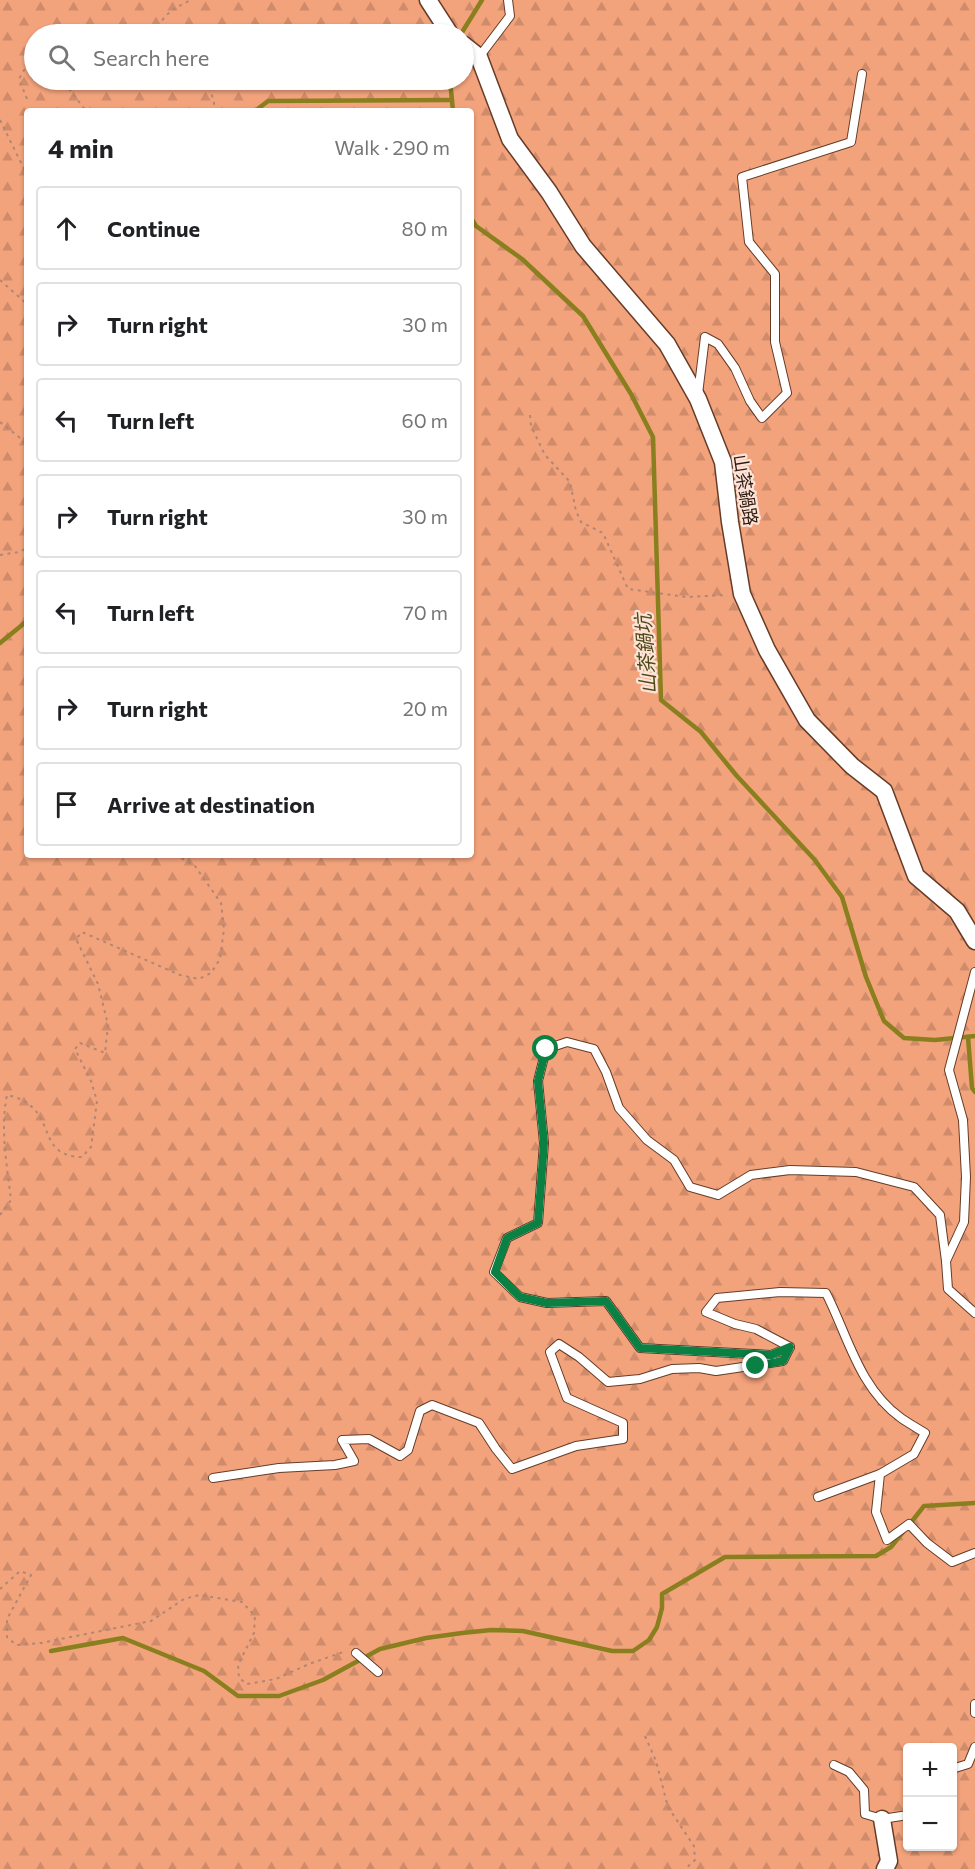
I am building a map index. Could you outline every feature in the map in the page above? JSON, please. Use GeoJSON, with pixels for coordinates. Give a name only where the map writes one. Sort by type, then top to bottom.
{"type":"FeatureCollection","features":[{"type":"Feature","properties":{"kind":"street"},"geometry":{"type":"LineString","coordinates":[[428,0],[444,24]]}},
{"type":"Feature","properties":{"kind":"street","name":"山茶鍋路"},"geometry":{"type":"LineString","coordinates":[[474,60],[510,139],[549,192],[583,246],[667,344],[698,399],[723,462],[742,594],[767,650],[807,720],[852,766],[884,790],[916,876],[957,911],[975,941]]}},
{"type":"Feature","properties":{"kind":"street"},"geometry":{"type":"LineString","coordinates":[[882,1819],[888,1862],[885,1869]]}},
{"type":"Feature","properties":{"kind":"lane"},"geometry":{"type":"LineString","coordinates":[[474,45],[510,16],[508,0]]}},
{"type":"Feature","properties":{"kind":"lane"},"geometry":{"type":"LineString","coordinates":[[698,399],[705,337],[718,344],[735,368],[750,400],[762,418],[787,393],[775,342],[775,274],[749,242],[742,177],[851,142],[862,74]]}},
{"type":"Feature","properties":{"kind":"lane"},"geometry":{"type":"LineString","coordinates":[[946,1261],[964,1222],[966,1176],[963,1120],[949,1071],[975,972]]}},
{"type":"Feature","properties":{"kind":"lane"},"geometry":{"type":"LineString","coordinates":[[790,1347],[771,1355],[640,1348],[606,1301],[547,1303],[520,1297],[495,1272],[507,1238],[538,1223],[544,1143],[538,1081],[546,1049],[567,1042],[594,1049],[606,1072],[619,1108],[647,1140],[674,1160],[690,1187],[718,1195],[751,1175],[790,1170],[856,1172],[914,1187],[939,1215],[948,1289],[975,1313]]}},
{"type":"Feature","properties":{"kind":"lane"},"geometry":{"type":"LineString","coordinates":[[790,1347],[756,1329],[735,1324],[706,1312],[717,1299],[780,1292],[826,1293],[859,1367],[876,1394],[899,1417],[925,1433],[914,1454],[880,1474],[818,1497]]}},
{"type":"Feature","properties":{"kind":"lane"},"geometry":{"type":"LineString","coordinates":[[213,1478],[279,1468],[335,1465],[354,1461],[342,1440],[369,1439],[400,1456],[408,1450],[420,1411],[432,1404],[479,1423],[512,1469],[576,1446],[623,1439],[623,1423],[567,1398],[550,1352],[559,1344],[579,1357],[608,1382],[640,1379],[672,1369],[699,1368],[716,1371],[783,1361],[790,1347]]}},
{"type":"Feature","properties":{"kind":"lane"},"geometry":{"type":"LineString","coordinates":[[880,1474],[876,1512],[887,1540],[909,1524],[952,1562],[975,1553]]}},
{"type":"Feature","properties":{"kind":"lane"},"geometry":{"type":"LineString","coordinates":[[356,1653],[378,1672]]}},
{"type":"Feature","properties":{"kind":"lane"},"geometry":{"type":"LineString","coordinates":[[975,1704],[975,1713]]}},
{"type":"Feature","properties":{"kind":"lane"},"geometry":{"type":"LineString","coordinates":[[957,1767],[968,1764],[975,1747]]}},
{"type":"Feature","properties":{"kind":"lane"},"geometry":{"type":"LineString","coordinates":[[834,1765],[849,1772],[864,1790],[865,1814],[882,1819],[903,1816]]}},
{"type":"Feature","properties":{"kind":"path"},"geometry":{"type":"LineString","coordinates":[[159,24],[173,8],[191,0]]}},
{"type":"Feature","properties":{"kind":"path"},"geometry":{"type":"LineString","coordinates":[[24,70],[19,79],[27,99]]}},
{"type":"Feature","properties":{"kind":"path"},"geometry":{"type":"LineString","coordinates":[[70,90],[84,108]]}},
{"type":"Feature","properties":{"kind":"path"},"geometry":{"type":"LineString","coordinates":[[211,90],[215,108]]}},
{"type":"Feature","properties":{"kind":"path"},"geometry":{"type":"LineString","coordinates":[[0,120],[24,170]]}},
{"type":"Feature","properties":{"kind":"path"},"geometry":{"type":"LineString","coordinates":[[0,280],[24,301]]}},
{"type":"Feature","properties":{"kind":"path"},"geometry":{"type":"LineString","coordinates":[[530,415],[531,426],[546,455],[570,482],[576,511],[581,522],[603,534],[628,590],[686,597],[742,594]]}},
{"type":"Feature","properties":{"kind":"path"},"geometry":{"type":"LineString","coordinates":[[0,422],[24,442]]}},
{"type":"Feature","properties":{"kind":"path"},"geometry":{"type":"LineString","coordinates":[[0,555],[24,550]]}},
{"type":"Feature","properties":{"kind":"path"},"geometry":{"type":"LineString","coordinates":[[0,1215],[11,1200],[1,1134],[2,1107],[7,1095],[18,1097],[33,1107],[51,1143],[69,1157],[82,1157],[91,1148],[97,1101],[91,1080],[75,1049],[80,1043],[105,1053],[108,1025],[98,984],[76,939],[82,932],[180,975],[199,979],[211,973],[220,959],[224,929],[221,903],[195,866],[181,858]]}},
{"type":"Feature","properties":{"kind":"path"},"geometry":{"type":"LineString","coordinates":[[0,1589],[20,1571],[31,1575],[7,1619],[7,1637],[16,1645],[41,1643],[151,1621],[184,1599],[199,1595],[242,1602],[255,1616],[254,1633],[238,1665],[239,1678],[247,1684],[276,1679],[349,1650],[356,1653]]}},
{"type":"Feature","properties":{"kind":"path"},"geometry":{"type":"LineString","coordinates":[[645,1736],[657,1761],[668,1807],[694,1845],[695,1860],[685,1869]]}},
{"type":"Feature","properties":{"kind":"green space"},"geometry":{"type":"Polygon","coordinates":[[[0,0],[975,0],[975,1869],[0,1869],[0,0]]]}},
{"type":"Feature","properties":{"kind":"waterway","name":"山茶鍋坑"},"geometry":{"type":"LineString","coordinates":[[467,24],[482,0]]}},
{"type":"Feature","properties":{"kind":"waterway","name":"山茶鍋坑"},"geometry":{"type":"LineString","coordinates":[[451,90],[453,108]]}},
{"type":"Feature","properties":{"kind":"waterway"},"geometry":{"type":"LineString","coordinates":[[259,108],[268,101],[452,100]]}},
{"type":"Feature","properties":{"kind":"waterway","name":"山茶鍋坑"},"geometry":{"type":"LineString","coordinates":[[474,223],[522,259],[583,316],[631,394],[653,437],[661,700],[701,732],[736,775],[814,859],[842,897],[866,977],[884,1021],[904,1038],[935,1040],[975,1036]]}},
{"type":"Feature","properties":{"kind":"waterway"},"geometry":{"type":"LineString","coordinates":[[0,643],[24,623]]}},
{"type":"Feature","properties":{"kind":"waterway"},"geometry":{"type":"LineString","coordinates":[[968,1037],[972,1088],[975,1092]]}},
{"type":"Feature","properties":{"kind":"waterway"},"geometry":{"type":"LineString","coordinates":[[909,1525],[924,1506],[975,1503]]}},
{"type":"Feature","properties":{"kind":"waterway"},"geometry":{"type":"LineString","coordinates":[[51,1651],[123,1638],[204,1671],[238,1696],[279,1696],[323,1680],[380,1649],[426,1638],[462,1633],[491,1630],[523,1631],[612,1651],[633,1651],[649,1640],[657,1627],[662,1608],[662,1594],[725,1557],[876,1556],[891,1547],[903,1532]]}},
{"type":"Feature","properties":{"kind":"route"},"geometry":{"type":"LineString","coordinates":[[546,1049],[538,1081],[544,1143],[538,1223],[507,1238],[495,1272],[520,1297],[547,1303],[606,1301],[640,1348],[771,1355],[790,1347],[783,1361],[756,1366]]}}]}
